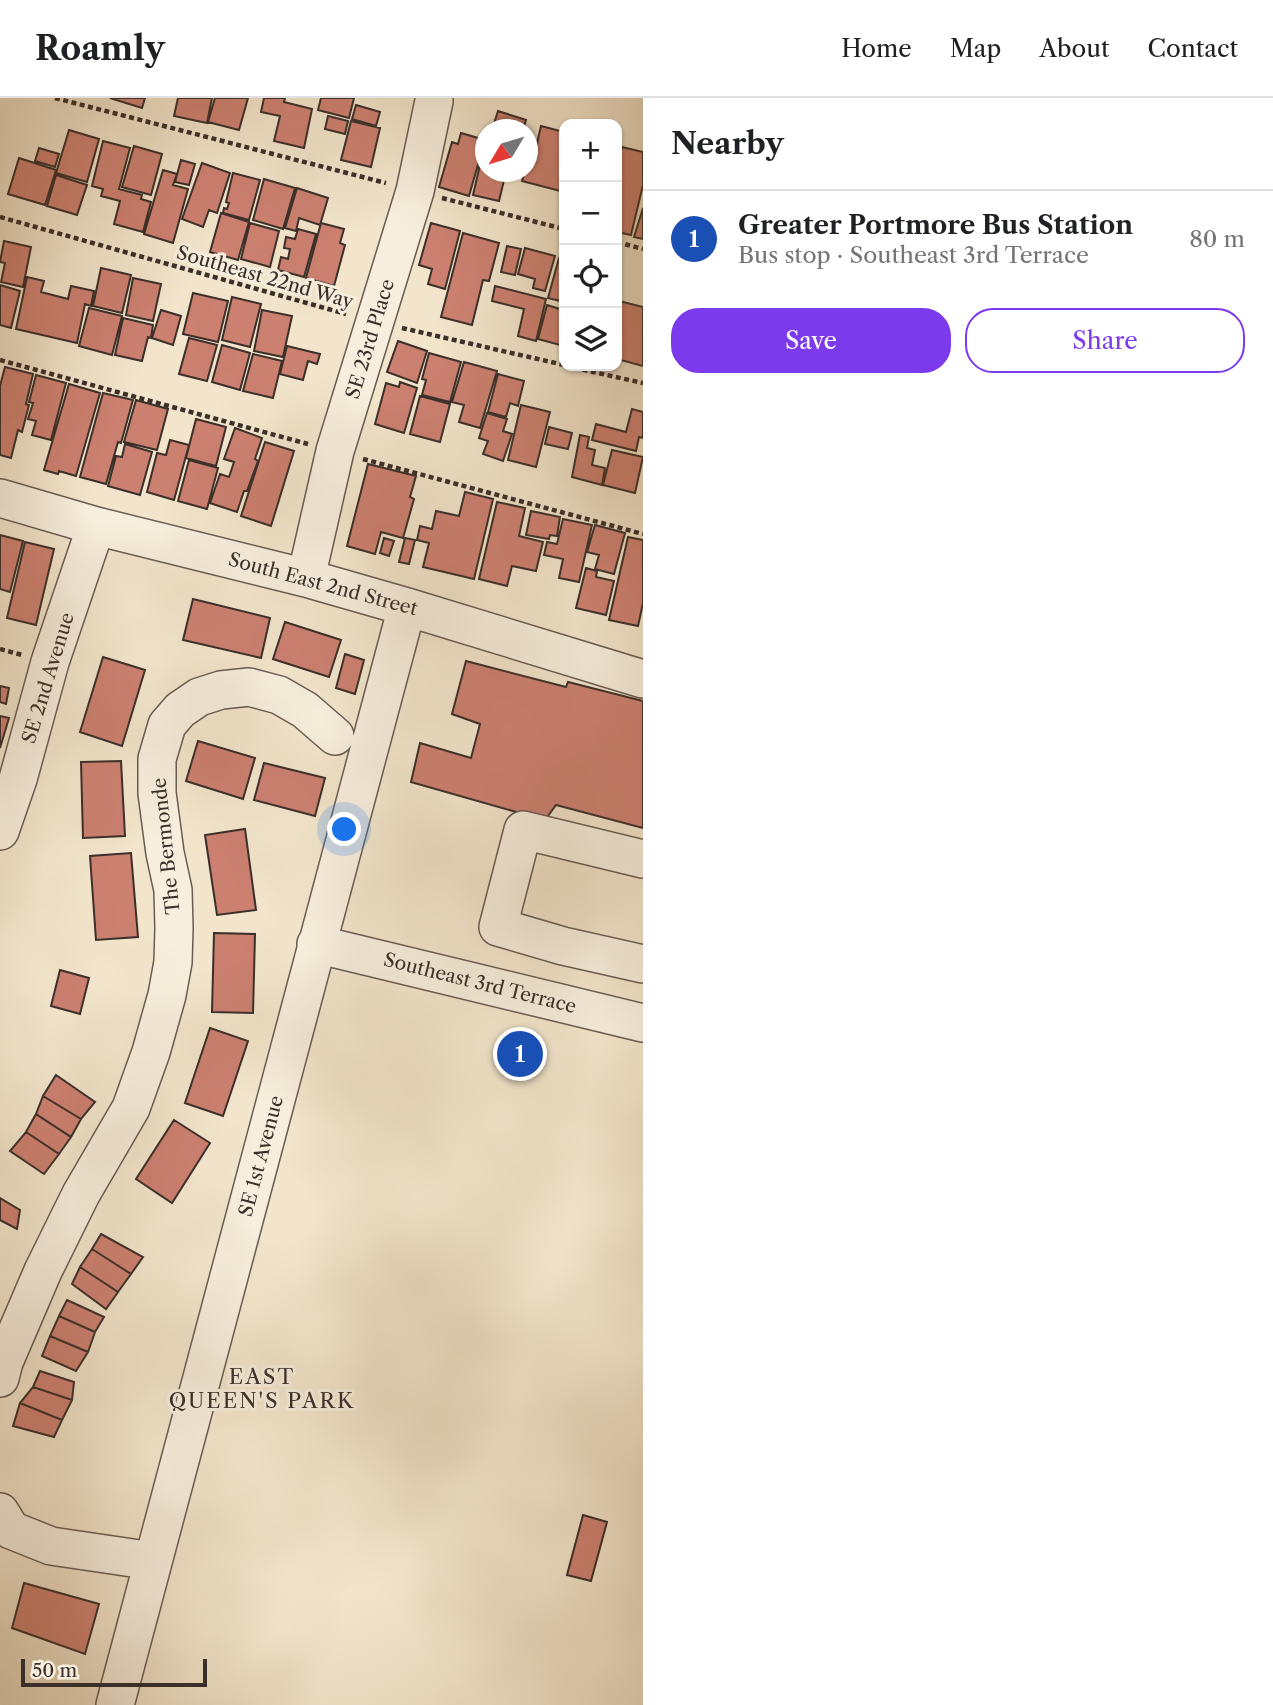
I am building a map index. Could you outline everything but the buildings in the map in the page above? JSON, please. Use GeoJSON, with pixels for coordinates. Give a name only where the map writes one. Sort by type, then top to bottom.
{"type":"FeatureCollection","features":[{"type":"Feature","properties":{"kind":"street","name":"SE 23rd Place"},"geometry":{"type":"LineString","coordinates":[[306,578],[335,451],[415,191],[434,101]]}},
{"type":"Feature","properties":{"kind":"street","name":"South East 2nd Street"},"geometry":{"type":"LineString","coordinates":[[0,498],[96,526],[306,578],[643,679]]}},
{"type":"Feature","properties":{"kind":"street","name":"SE 2nd Avenue"},"geometry":{"type":"LineString","coordinates":[[0,831],[18,779],[50,662],[96,526]]}},
{"type":"Feature","properties":{"kind":"street","name":"SE 1st Avenue"},"geometry":{"type":"LineString","coordinates":[[115,1705],[407,607]]}},
{"type":"Feature","properties":{"kind":"street","name":"The Bermonde"},"geometry":{"type":"LineString","coordinates":[[0,1378],[4,1362],[43,1271],[82,1194],[131,1108],[167,995],[173,961],[173,890],[157,793],[157,759],[167,725],[180,710],[199,696],[249,687],[279,695],[305,710],[335,736]]}},
{"type":"Feature","properties":{"kind":"street"},"geometry":{"type":"LineString","coordinates":[[482,984],[523,830],[643,859]]}},
{"type":"Feature","properties":{"kind":"street"},"geometry":{"type":"LineString","coordinates":[[498,927],[563,946],[643,964]]}},
{"type":"Feature","properties":{"kind":"street","name":"Southeast 3rd Terrace"},"geometry":{"type":"LineString","coordinates":[[316,943],[643,1023]]}},
{"type":"Feature","properties":{"kind":"street"},"geometry":{"type":"LineString","coordinates":[[0,1512],[11,1530],[51,1546],[153,1561]]}},
{"type":"Feature","properties":{"kind":"path"},"geometry":{"type":"LineString","coordinates":[[55,98],[559,228]]}},
{"type":"Feature","properties":{"kind":"path","name":"Southeast 22nd Way"},"geometry":{"type":"LineString","coordinates":[[0,217],[376,322],[559,364]]}},
{"type":"Feature","properties":{"kind":"path"},"geometry":{"type":"LineString","coordinates":[[622,243],[643,249]]}},
{"type":"Feature","properties":{"kind":"path","name":"Southeast 22nd Way"},"geometry":{"type":"LineString","coordinates":[[591,371],[643,383]]}},
{"type":"Feature","properties":{"kind":"place","name":"Greater Portmore Bus Station"},"geometry":{"type":"Point","coordinates":[520,1054]}},
{"type":"Feature","properties":{"kind":"district","name":"EAST QUEEN'S PARK"},"geometry":{"type":"Point","coordinates":[262,1388]}}]}
